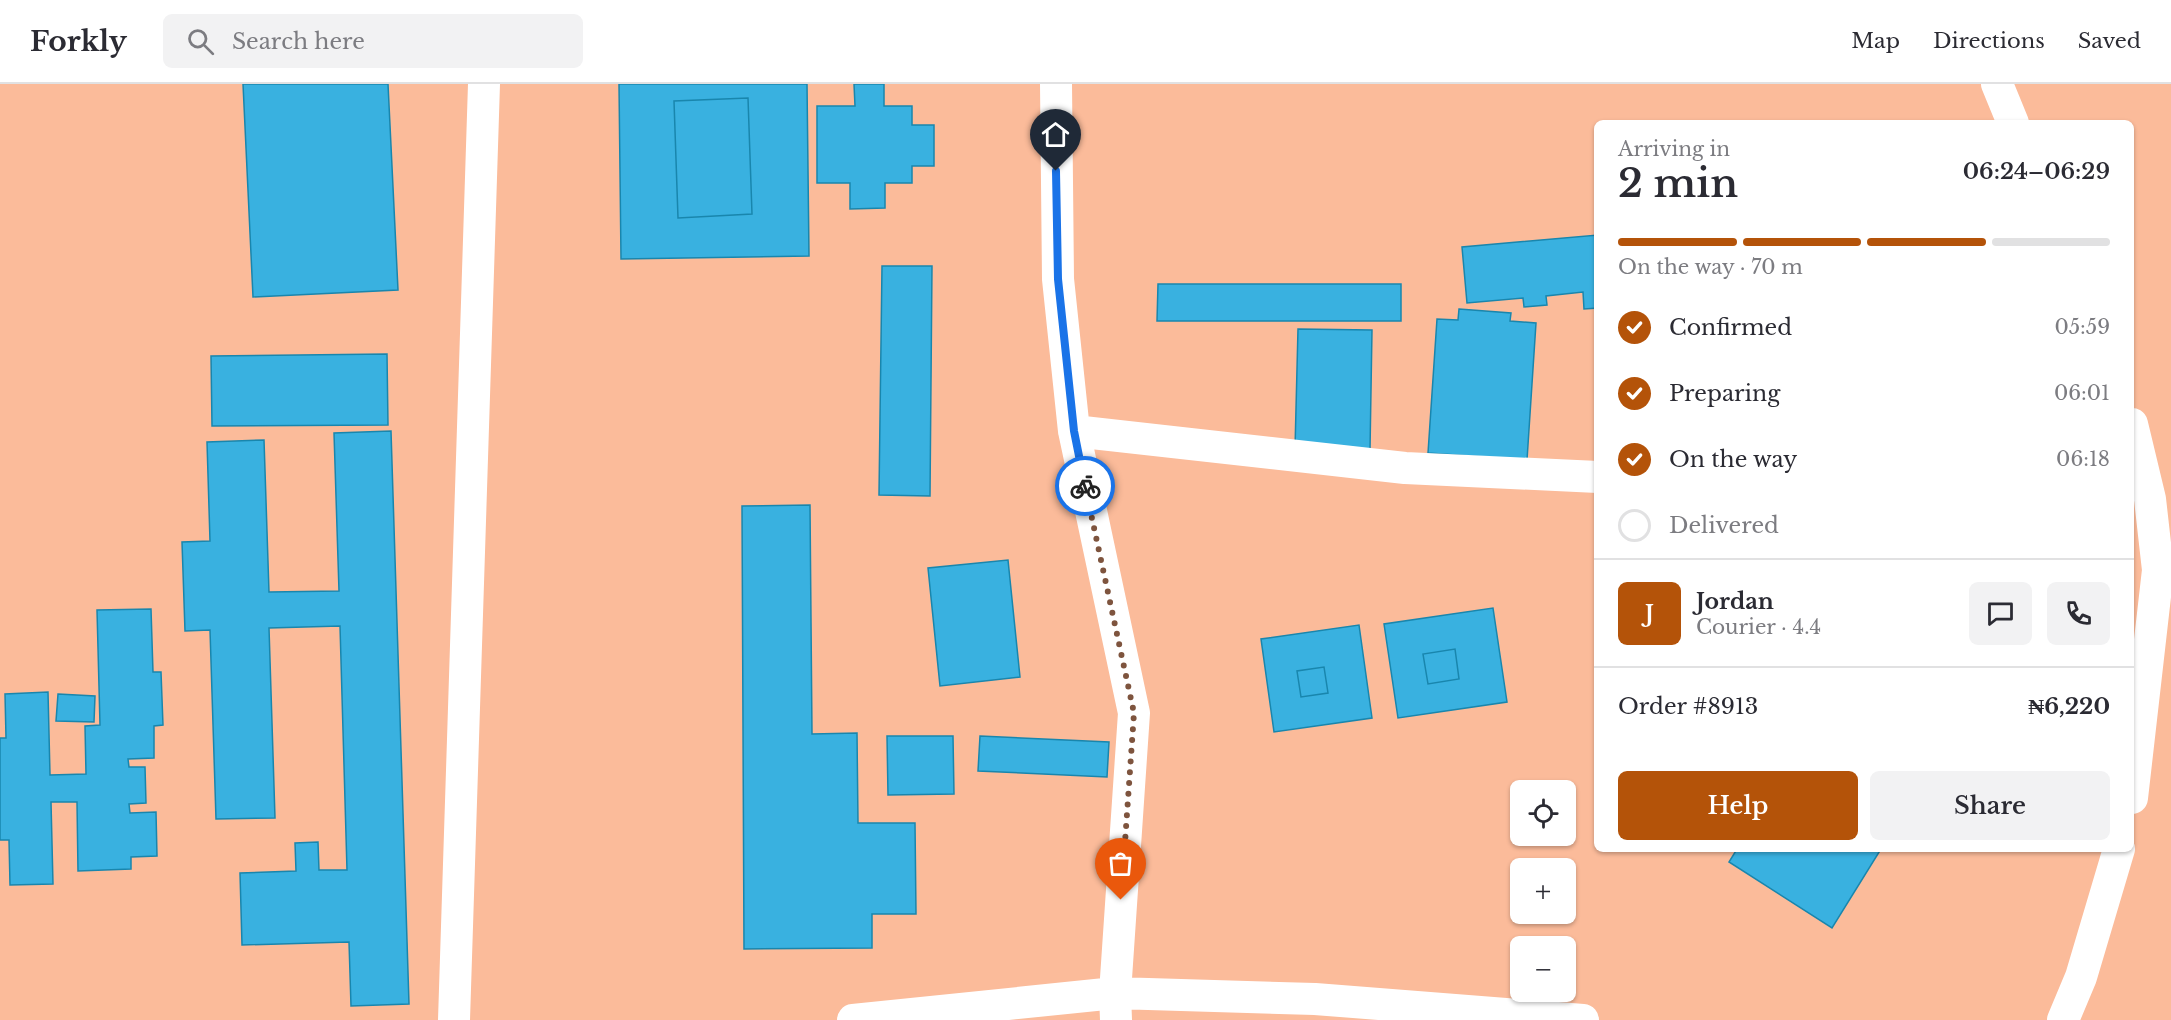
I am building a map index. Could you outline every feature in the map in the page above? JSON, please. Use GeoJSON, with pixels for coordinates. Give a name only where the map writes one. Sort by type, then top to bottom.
{"type":"FeatureCollection","features":[{"type":"Feature","properties":{"kind":"street"},"geometry":{"type":"LineString","coordinates":[[454,1020],[484,84]]}},
{"type":"Feature","properties":{"kind":"street"},"geometry":{"type":"LineString","coordinates":[[1056,84],[1058,279],[1074,431],[1134,713],[1116,1007]]}},
{"type":"Feature","properties":{"kind":"street"},"geometry":{"type":"LineString","coordinates":[[1997,84],[2012,120]]}},
{"type":"Feature","properties":{"kind":"street"},"geometry":{"type":"LineString","coordinates":[[1074,431],[1406,468],[1594,477]]}},
{"type":"Feature","properties":{"kind":"street"},"geometry":{"type":"LineString","coordinates":[[2134,432],[2151,500],[2158,570],[2134,780]]}},
{"type":"Feature","properties":{"kind":"street"},"geometry":{"type":"LineString","coordinates":[[2063,1020],[2081,977],[2118,852]]}},
{"type":"Feature","properties":{"kind":"street"},"geometry":{"type":"LineString","coordinates":[[853,1020],[1315,999],[1583,1020]]}},
{"type":"Feature","properties":{"kind":"street"},"geometry":{"type":"LineString","coordinates":[[1408,1006],[1441,1020]]}},
{"type":"Feature","properties":{"kind":"building"},"geometry":{"type":"Polygon","coordinates":[[[243,84],[388,84],[398,290],[253,297],[243,84]]]}},
{"type":"Feature","properties":{"kind":"building"},"geometry":{"type":"Polygon","coordinates":[[[619,84],[807,84],[809,256],[621,259],[619,84]],[[748,98],[674,101],[678,218],[752,214],[748,98]]]}},
{"type":"Feature","properties":{"kind":"building"},"geometry":{"type":"Polygon","coordinates":[[[854,84],[884,84],[884,106],[912,106],[912,125],[934,125],[934,166],[912,166],[912,183],[885,183],[885,208],[850,209],[850,183],[817,183],[817,106],[855,106],[854,84]]]}},
{"type":"Feature","properties":{"kind":"building"},"geometry":{"type":"Polygon","coordinates":[[[748,98],[752,214],[678,218],[674,101],[748,98]]]}},
{"type":"Feature","properties":{"kind":"building"},"geometry":{"type":"Polygon","coordinates":[[[1594,235],[1594,308],[1584,309],[1583,292],[1546,296],[1547,305],[1524,307],[1523,298],[1467,303],[1462,247],[1594,235]]]}},
{"type":"Feature","properties":{"kind":"building"},"geometry":{"type":"Polygon","coordinates":[[[882,266],[932,266],[930,496],[879,495],[882,266]]]}},
{"type":"Feature","properties":{"kind":"building"},"geometry":{"type":"Polygon","coordinates":[[[1158,284],[1401,284],[1401,321],[1157,321],[1158,284]]]}},
{"type":"Feature","properties":{"kind":"building"},"geometry":{"type":"Polygon","coordinates":[[[1459,309],[1511,313],[1510,321],[1536,323],[1527,460],[1428,453],[1437,319],[1458,320],[1459,309]]]}},
{"type":"Feature","properties":{"kind":"building"},"geometry":{"type":"Polygon","coordinates":[[[1298,329],[1372,330],[1370,450],[1295,449],[1298,329]]]}},
{"type":"Feature","properties":{"kind":"building"},"geometry":{"type":"Polygon","coordinates":[[[387,354],[388,425],[212,426],[211,356],[387,354]]]}},
{"type":"Feature","properties":{"kind":"building"},"geometry":{"type":"Polygon","coordinates":[[[391,431],[409,1004],[351,1006],[349,942],[242,945],[240,873],[296,871],[295,843],[318,842],[319,870],[347,870],[340,626],[269,628],[275,818],[216,819],[210,630],[185,631],[182,542],[210,541],[207,442],[264,440],[269,592],[339,591],[334,433],[391,431]]]}},
{"type":"Feature","properties":{"kind":"building"},"geometry":{"type":"Polygon","coordinates":[[[810,505],[812,734],[857,733],[858,823],[915,823],[916,914],[872,914],[872,948],[744,949],[742,506],[810,505]]]}},
{"type":"Feature","properties":{"kind":"building"},"geometry":{"type":"Polygon","coordinates":[[[1008,560],[1020,677],[940,686],[928,568],[1008,560]]]}},
{"type":"Feature","properties":{"kind":"building"},"geometry":{"type":"Polygon","coordinates":[[[1493,608],[1507,702],[1398,718],[1384,624],[1493,608]],[[1455,649],[1423,654],[1428,684],[1459,679],[1455,649]]]}},
{"type":"Feature","properties":{"kind":"building"},"geometry":{"type":"Polygon","coordinates":[[[151,609],[153,672],[161,672],[163,725],[154,726],[154,758],[128,759],[129,767],[145,767],[146,803],[129,804],[130,813],[156,812],[157,856],[131,857],[131,869],[78,871],[77,802],[51,802],[53,884],[10,885],[9,840],[0,840],[0,738],[6,738],[5,694],[48,692],[50,775],[86,774],[85,726],[100,725],[97,610],[151,609]]]}},
{"type":"Feature","properties":{"kind":"building"},"geometry":{"type":"Polygon","coordinates":[[[1359,625],[1372,718],[1274,732],[1261,639],[1359,625]],[[1324,667],[1297,671],[1301,697],[1328,693],[1324,667]]]}},
{"type":"Feature","properties":{"kind":"building"},"geometry":{"type":"Polygon","coordinates":[[[1455,649],[1459,679],[1428,684],[1423,654],[1455,649]]]}},
{"type":"Feature","properties":{"kind":"building"},"geometry":{"type":"Polygon","coordinates":[[[1324,667],[1328,693],[1301,697],[1297,671],[1324,667]]]}},
{"type":"Feature","properties":{"kind":"building"},"geometry":{"type":"Polygon","coordinates":[[[58,694],[95,696],[94,722],[56,721],[58,694]]]}},
{"type":"Feature","properties":{"kind":"building"},"geometry":{"type":"Polygon","coordinates":[[[887,736],[953,736],[954,794],[888,795],[887,736]]]}},
{"type":"Feature","properties":{"kind":"building"},"geometry":{"type":"Polygon","coordinates":[[[980,736],[1109,742],[1107,777],[978,771],[980,736]]]}},
{"type":"Feature","properties":{"kind":"building"},"geometry":{"type":"Polygon","coordinates":[[[1735,852],[1879,852],[1832,928],[1729,862],[1735,852]]]}},
{"type":"Feature","properties":{"kind":"way so far"},"geometry":{"type":"LineString","coordinates":[[1085,486],[1134,713],[1121,900]]}},
{"type":"Feature","properties":{"kind":"route"},"geometry":{"type":"LineString","coordinates":[[1056,171],[1058,279],[1074,431],[1085,486]]}}]}
